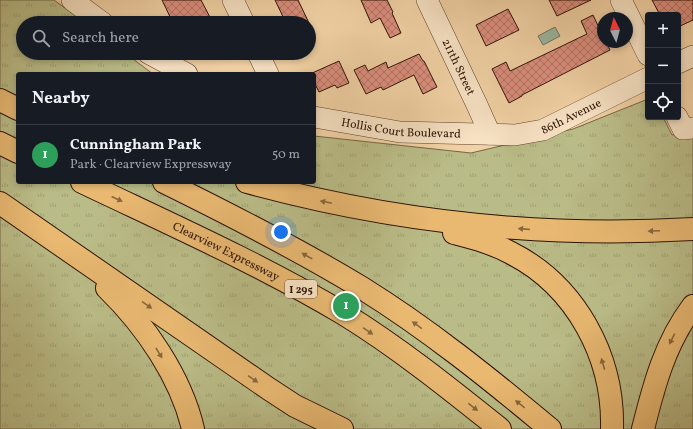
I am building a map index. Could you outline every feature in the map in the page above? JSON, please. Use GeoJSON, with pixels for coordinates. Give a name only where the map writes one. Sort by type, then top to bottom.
{"type":"FeatureCollection","features":[{"type":"Feature","properties":{"kind":"highway"},"geometry":{"type":"LineString","coordinates":[[0,89],[16,95]]}},
{"type":"Feature","properties":{"kind":"highway"},"geometry":{"type":"LineString","coordinates":[[0,100],[16,108]]}},
{"type":"Feature","properties":{"kind":"highway"},"geometry":{"type":"LineString","coordinates":[[0,143],[16,151]]}},
{"type":"Feature","properties":{"kind":"highway","name":"Clearview Expressway"},"geometry":{"type":"LineString","coordinates":[[86,184],[253,264],[301,289],[345,315],[389,344],[434,377],[500,429]]}},
{"type":"Feature","properties":{"kind":"highway","name":"I 295"},"geometry":{"type":"LineString","coordinates":[[168,184],[270,236],[362,288],[407,318],[492,381],[550,429]]}},
{"type":"Feature","properties":{"kind":"highway"},"geometry":{"type":"LineString","coordinates":[[255,184],[356,208],[478,240],[511,253],[536,269],[563,293],[582,318],[589,331],[601,357],[608,385],[611,402],[612,429]]}},
{"type":"Feature","properties":{"kind":"highway"},"geometry":{"type":"LineString","coordinates":[[0,203],[269,390],[309,413],[342,429]]}},
{"type":"Feature","properties":{"kind":"highway"},"geometry":{"type":"LineString","coordinates":[[356,208],[447,221],[535,230],[617,232],[693,229]]}},
{"type":"Feature","properties":{"kind":"highway"},"geometry":{"type":"LineString","coordinates":[[46,235],[104,285],[135,319],[154,346],[175,381],[187,408],[194,429]]}},
{"type":"Feature","properties":{"kind":"highway"},"geometry":{"type":"LineString","coordinates":[[643,429],[662,361],[675,333],[693,306]]}},
{"type":"Feature","properties":{"kind":"street"},"geometry":{"type":"LineString","coordinates":[[72,0],[94,16]]}},
{"type":"Feature","properties":{"kind":"street"},"geometry":{"type":"LineString","coordinates":[[233,0],[241,16]]}},
{"type":"Feature","properties":{"kind":"street","name":"211th Street"},"geometry":{"type":"LineString","coordinates":[[427,0],[490,134]]}},
{"type":"Feature","properties":{"kind":"street"},"geometry":{"type":"LineString","coordinates":[[621,0],[645,49]]}},
{"type":"Feature","properties":{"kind":"street"},"geometry":{"type":"LineString","coordinates":[[681,62],[693,56]]}},
{"type":"Feature","properties":{"kind":"street"},"geometry":{"type":"LineString","coordinates":[[161,60],[183,72]]}},
{"type":"Feature","properties":{"kind":"street"},"geometry":{"type":"LineString","coordinates":[[261,60],[267,72]]}},
{"type":"Feature","properties":{"kind":"street","name":"86th Avenue"},"geometry":{"type":"LineString","coordinates":[[490,134],[515,135],[543,130],[645,79]]}},
{"type":"Feature","properties":{"kind":"street","name":"Hollis Court Boulevard"},"geometry":{"type":"LineString","coordinates":[[316,117],[400,132],[490,134]]}},
{"type":"Feature","properties":{"kind":"green space"},"geometry":{"type":"Polygon","coordinates":[[[0,0],[54,0],[76,16],[16,16],[16,60],[134,60],[150,72],[16,72],[16,184],[316,184],[316,136],[471,153],[573,129],[645,100],[645,120],[664,120],[672,135],[693,133],[693,429],[0,429],[0,0]]]}},
{"type":"Feature","properties":{"kind":"shaded area"},"geometry":{"type":"Polygon","coordinates":[[[555,27],[560,36],[543,45],[538,36],[555,27]]]}},
{"type":"Feature","properties":{"kind":"building"},"geometry":{"type":"Polygon","coordinates":[[[162,0],[201,0],[209,16],[170,16],[162,0]]]}},
{"type":"Feature","properties":{"kind":"building"},"geometry":{"type":"Polygon","coordinates":[[[275,0],[298,0],[306,16],[283,16],[275,0]]]}},
{"type":"Feature","properties":{"kind":"building"},"geometry":{"type":"Polygon","coordinates":[[[361,0],[387,0],[401,33],[390,38],[380,18],[371,23],[361,0]]]}},
{"type":"Feature","properties":{"kind":"building"},"geometry":{"type":"Polygon","coordinates":[[[549,0],[591,0],[557,16],[549,0]]]}},
{"type":"Feature","properties":{"kind":"building"},"geometry":{"type":"Polygon","coordinates":[[[652,0],[693,0],[693,20],[681,26],[681,12],[658,12],[652,0]]]}},
{"type":"Feature","properties":{"kind":"building"},"geometry":{"type":"Polygon","coordinates":[[[508,9],[519,30],[486,46],[476,25],[508,9]]]}},
{"type":"Feature","properties":{"kind":"building"},"geometry":{"type":"Polygon","coordinates":[[[593,15],[597,23],[597,48],[609,48],[610,50],[509,103],[492,69],[506,62],[510,71],[587,34],[581,21],[593,15]]]}},
{"type":"Feature","properties":{"kind":"building"},"geometry":{"type":"Polygon","coordinates":[[[419,54],[437,87],[423,94],[414,75],[383,90],[381,87],[366,94],[354,70],[365,65],[368,71],[386,62],[388,68],[419,54]]]}},
{"type":"Feature","properties":{"kind":"building"},"geometry":{"type":"Polygon","coordinates":[[[339,61],[349,83],[337,88],[335,85],[319,92],[316,86],[316,72],[314,72],[339,61]]]}},
{"type":"Feature","properties":{"kind":"place","name":"Cunningham Park"},"geometry":{"type":"Point","coordinates":[346,306]}}]}
